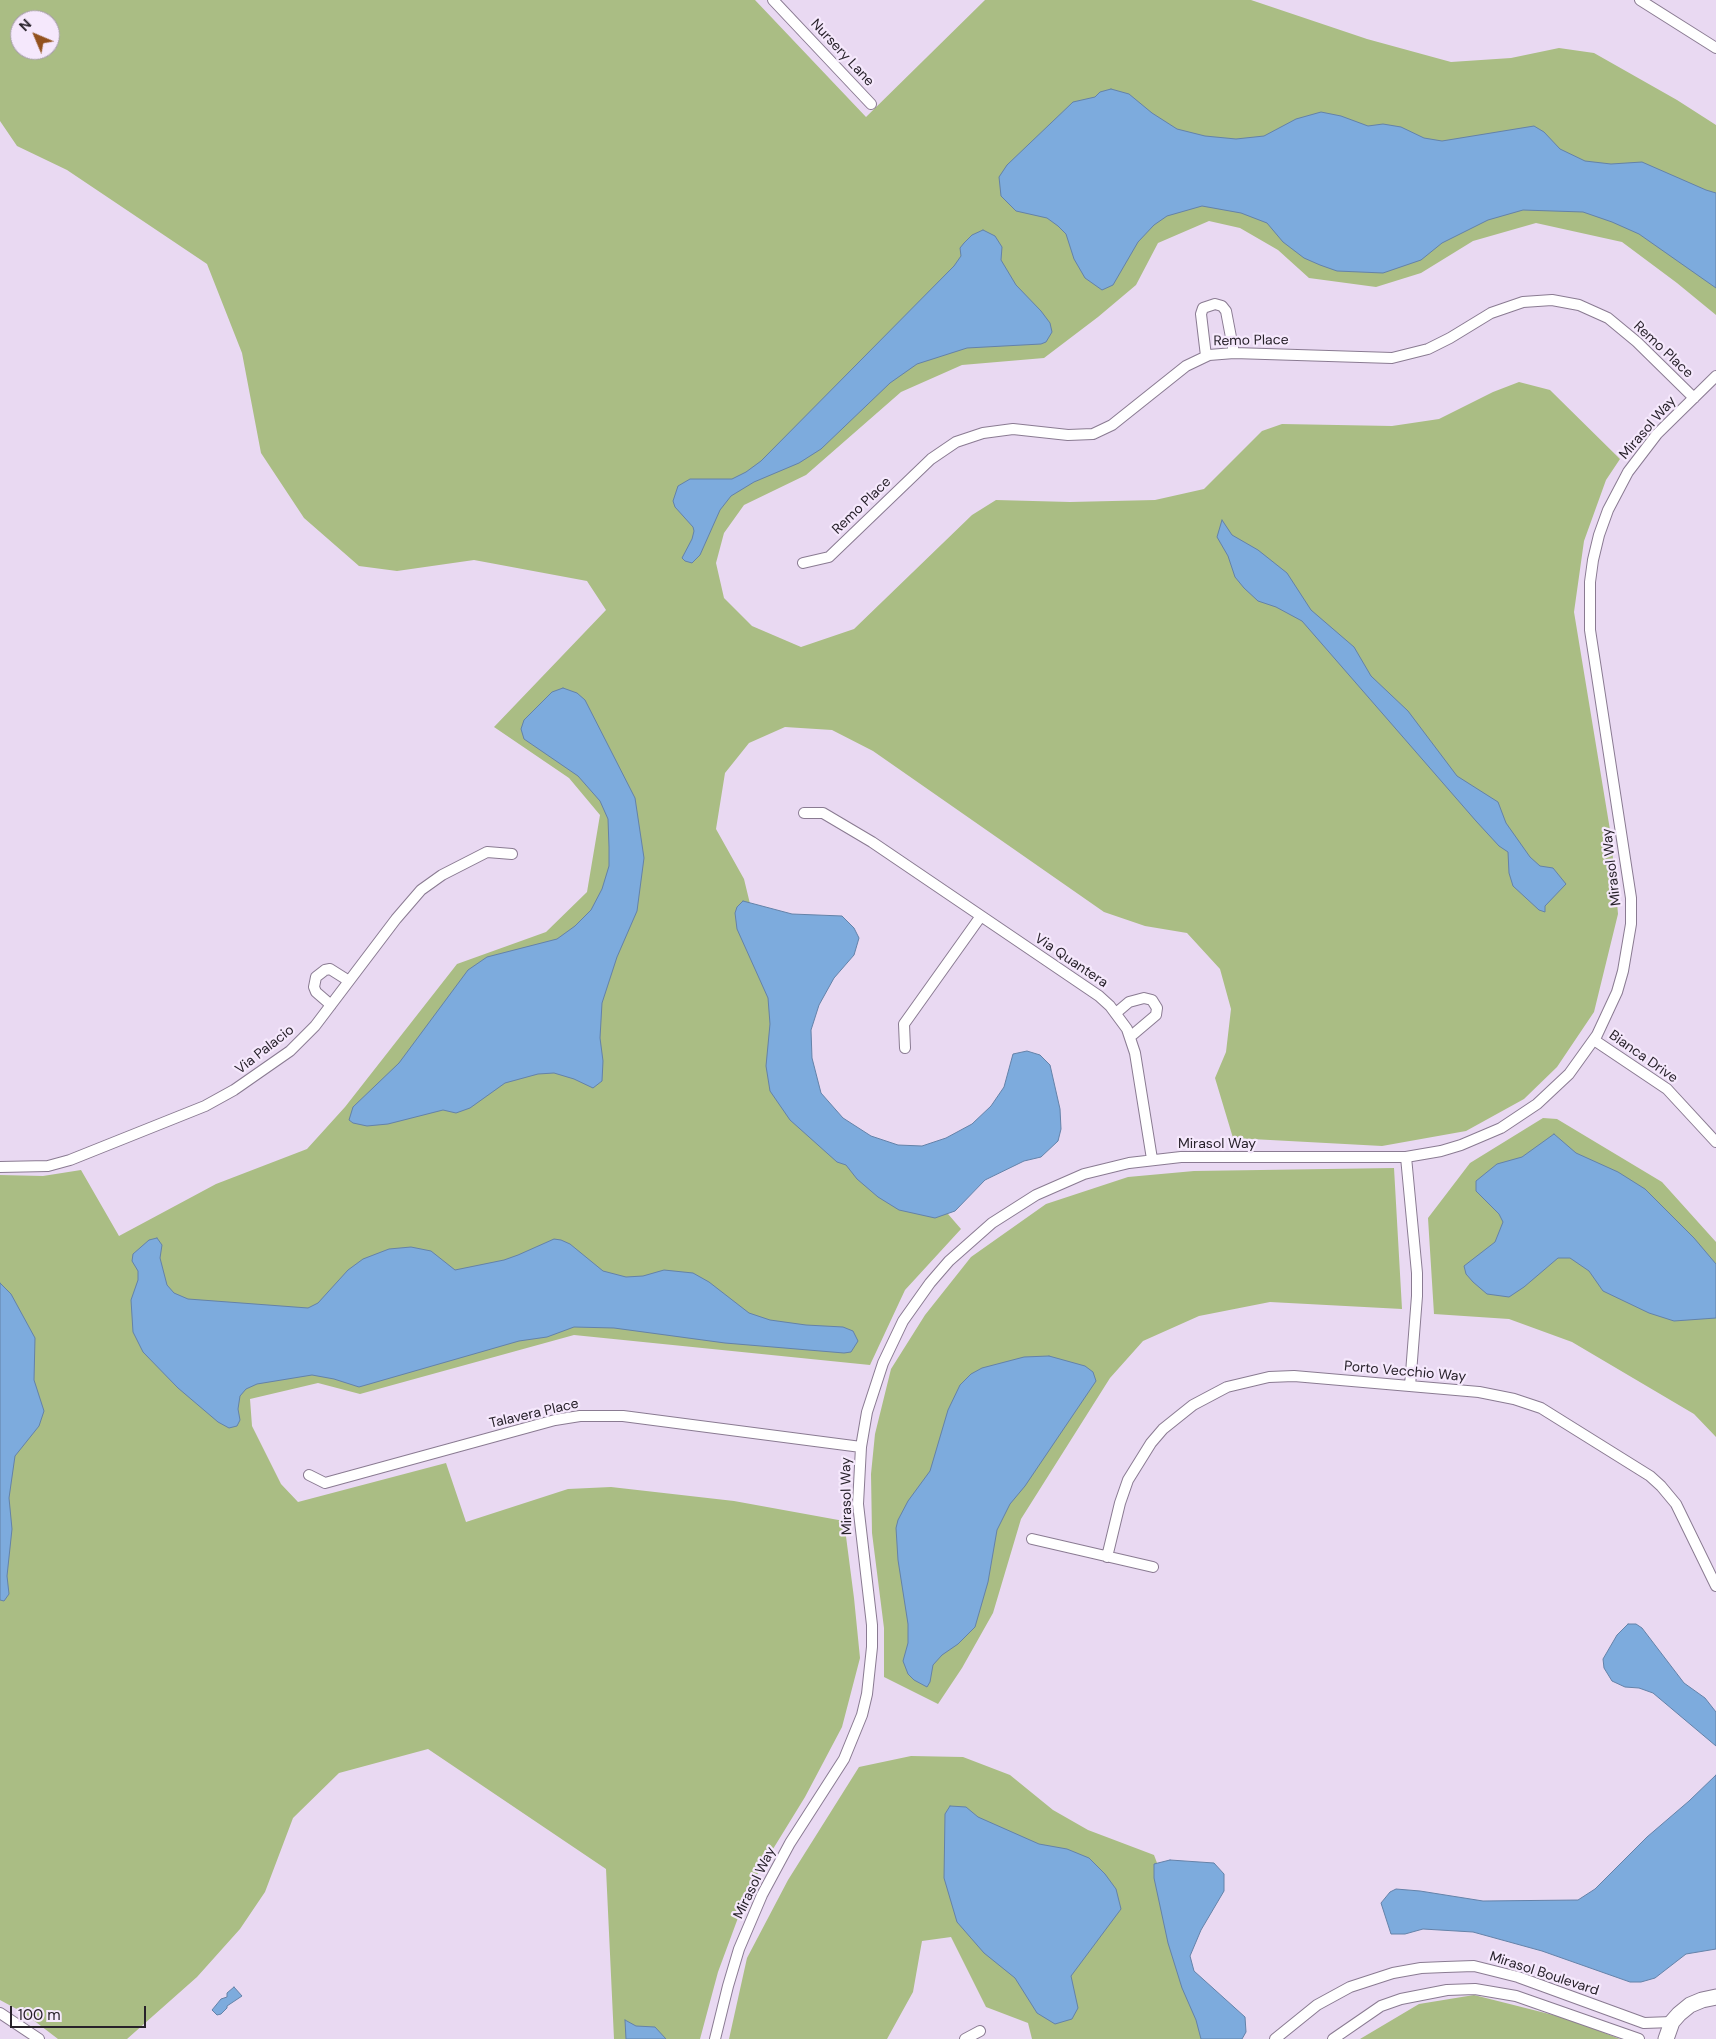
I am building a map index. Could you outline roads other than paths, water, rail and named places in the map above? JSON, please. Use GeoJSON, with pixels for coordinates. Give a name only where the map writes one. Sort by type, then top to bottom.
{"type":"FeatureCollection","features":[{"type":"Feature","properties":{"kind":"street","name":"Nursery Lane"},"geometry":{"type":"LineString","coordinates":[[774,0],[871,104]]}},
{"type":"Feature","properties":{"kind":"street"},"geometry":{"type":"LineString","coordinates":[[1640,0],[1716,48]]}},
{"type":"Feature","properties":{"kind":"street","name":"Remo Place"},"geometry":{"type":"LineString","coordinates":[[803,563],[828,557],[931,459],[956,442],[983,433],[1014,429],[1068,436],[1093,434],[1112,425],[1186,366],[1206,356],[1234,353],[1392,358],[1428,349],[1491,313],[1523,302],[1552,300],[1579,306],[1608,318],[1637,342],[1694,398]]}},
{"type":"Feature","properties":{"kind":"street"},"geometry":{"type":"LineString","coordinates":[[1206,356],[1201,314],[1203,308],[1215,304],[1222,306],[1226,311],[1234,353]]}},
{"type":"Feature","properties":{"kind":"street","name":"Mirasol Way"},"geometry":{"type":"LineString","coordinates":[[715,2039],[728,1986],[750,1922],[785,1852],[844,1760],[862,1715],[871,1668],[872,1632],[858,1504],[860,1447],[873,1390],[892,1342],[916,1302],[949,1261],[992,1223],[1036,1195],[1084,1174],[1129,1163],[1181,1157],[1406,1157],[1462,1145],[1520,1117],[1538,1104],[1564,1079],[1594,1040],[1607,1016],[1623,971],[1631,924],[1631,898],[1590,630],[1590,582],[1593,560],[1608,510],[1628,472],[1657,434],[1716,376]]}},
{"type":"Feature","properties":{"kind":"street","name":"Via Quantera"},"geometry":{"type":"LineString","coordinates":[[804,814],[823,813],[872,842],[1099,996],[1116,1012],[1130,1037],[1135,1053],[1152,1159]]}},
{"type":"Feature","properties":{"kind":"street","name":"Via Palacio"},"geometry":{"type":"LineString","coordinates":[[0,1167],[48,1166],[70,1160],[205,1106],[234,1090],[290,1052],[315,1026],[396,919],[421,890],[442,876],[487,852],[512,854]]}},
{"type":"Feature","properties":{"kind":"street"},"geometry":{"type":"LineString","coordinates":[[905,1048],[904,1024],[980,916]]}},
{"type":"Feature","properties":{"kind":"street"},"geometry":{"type":"LineString","coordinates":[[331,1005],[321,997],[314,987],[316,977],[325,970],[330,970],[349,981]]}},
{"type":"Feature","properties":{"kind":"street"},"geometry":{"type":"LineString","coordinates":[[1116,1012],[1129,1002],[1144,998],[1152,1000],[1157,1008],[1156,1015],[1130,1037]]}},
{"type":"Feature","properties":{"kind":"street","name":"Bianca Drive"},"geometry":{"type":"LineString","coordinates":[[1594,1040],[1667,1089],[1716,1142]]}},
{"type":"Feature","properties":{"kind":"street"},"geometry":{"type":"LineString","coordinates":[[1406,1157],[1417,1273],[1410,1386]]}},
{"type":"Feature","properties":{"kind":"street","name":"Porto Vecchio Way"},"geometry":{"type":"LineString","coordinates":[[1108,1557],[1120,1503],[1137,1463],[1163,1429],[1177,1416],[1210,1395],[1246,1382],[1270,1377],[1294,1376],[1480,1392],[1514,1399],[1541,1408],[1650,1476],[1676,1504],[1716,1586]]}},
{"type":"Feature","properties":{"kind":"street","name":"Talavera Place"},"geometry":{"type":"LineString","coordinates":[[309,1475],[325,1483],[555,1420],[580,1416],[623,1416],[860,1447]]}},
{"type":"Feature","properties":{"kind":"street"},"geometry":{"type":"LineString","coordinates":[[1032,1539],[1153,1567]]}},
{"type":"Feature","properties":{"kind":"street","name":"Mirasol Boulevard"},"geometry":{"type":"LineString","coordinates":[[1275,2039],[1317,2005],[1350,1987],[1393,1973],[1421,1968],[1474,1966],[1518,1978],[1644,2022],[1672,2022]]}},
{"type":"Feature","properties":{"kind":"street"},"geometry":{"type":"LineString","coordinates":[[1333,2039],[1381,2006],[1402,1998],[1447,1990],[1475,1989],[1516,1996],[1639,2039]]}},
{"type":"Feature","properties":{"kind":"street"},"geometry":{"type":"LineString","coordinates":[[1666,2039],[1672,2022],[1690,2005],[1716,1997]]}},
{"type":"Feature","properties":{"kind":"street"},"geometry":{"type":"LineString","coordinates":[[0,2013],[39,2039]]}},
{"type":"Feature","properties":{"kind":"street"},"geometry":{"type":"LineString","coordinates":[[965,2039],[980,2031]]}},
{"type":"Feature","properties":{"kind":"water"},"geometry":{"type":"Polygon","coordinates":[[[1111,89],[1129,94],[1152,113],[1177,129],[1205,136],[1236,139],[1264,136],[1296,119],[1321,112],[1341,116],[1368,126],[1383,124],[1401,127],[1424,138],[1442,141],[1534,126],[1544,132],[1560,149],[1585,161],[1611,164],[1642,162],[1716,193],[1716,288],[1639,234],[1583,212],[1523,210],[1488,220],[1442,243],[1421,260],[1383,273],[1337,271],[1320,265],[1304,258],[1283,242],[1267,223],[1241,213],[1202,206],[1167,216],[1154,225],[1138,242],[1113,285],[1102,290],[1085,278],[1074,259],[1066,234],[1058,226],[1047,218],[1016,211],[1001,196],[999,177],[1007,165],[1073,102],[1095,97],[1100,92],[1111,89]]]}},
{"type":"Feature","properties":{"kind":"water"},"geometry":{"type":"Polygon","coordinates":[[[983,230],[995,236],[1002,247],[1001,260],[1016,285],[1050,323],[1052,332],[1046,342],[1041,344],[967,348],[917,364],[890,383],[821,449],[799,463],[754,482],[731,496],[720,510],[700,555],[692,563],[685,561],[682,558],[694,531],[693,527],[675,507],[673,501],[678,486],[690,479],[732,479],[761,461],[954,266],[961,256],[960,248],[964,243],[972,235],[983,230]]]}},
{"type":"Feature","properties":{"kind":"water"},"geometry":{"type":"Polygon","coordinates":[[[1222,520],[1232,535],[1258,550],[1287,573],[1311,610],[1354,647],[1371,676],[1408,711],[1457,776],[1498,802],[1506,823],[1530,857],[1540,866],[1553,868],[1566,884],[1545,906],[1545,912],[1539,910],[1513,886],[1509,873],[1508,852],[1499,846],[1476,821],[1302,621],[1276,607],[1258,601],[1244,588],[1235,577],[1228,556],[1217,537],[1222,520]]]}},
{"type":"Feature","properties":{"kind":"water"},"geometry":{"type":"Polygon","coordinates":[[[563,688],[577,693],[585,700],[635,798],[644,858],[637,911],[617,957],[602,1003],[600,1038],[603,1061],[602,1081],[593,1088],[574,1079],[554,1073],[538,1074],[505,1083],[470,1108],[456,1113],[443,1110],[388,1124],[367,1126],[353,1123],[349,1120],[353,1107],[399,1063],[468,970],[487,957],[557,939],[575,926],[591,910],[602,889],[609,866],[609,847],[608,819],[600,801],[578,776],[524,739],[521,729],[524,720],[552,692],[563,688]]]}},
{"type":"Feature","properties":{"kind":"water"},"geometry":{"type":"Polygon","coordinates":[[[743,901],[792,914],[842,916],[854,928],[859,938],[854,955],[834,978],[819,1005],[811,1030],[812,1058],[821,1093],[843,1118],[871,1136],[898,1145],[922,1146],[946,1138],[972,1124],[991,1106],[1004,1087],[1013,1054],[1027,1051],[1040,1055],[1050,1065],[1060,1109],[1061,1129],[1058,1141],[1041,1157],[1024,1161],[985,1180],[955,1211],[935,1218],[899,1210],[878,1197],[857,1179],[846,1165],[837,1162],[790,1120],[770,1091],[766,1066],[770,1024],[768,998],[737,929],[735,913],[737,907],[743,901]]]}},
{"type":"Feature","properties":{"kind":"water"},"geometry":{"type":"Polygon","coordinates":[[[1554,1134],[1576,1153],[1618,1172],[1645,1189],[1694,1238],[1716,1264],[1716,1318],[1674,1321],[1649,1313],[1603,1291],[1589,1271],[1570,1258],[1558,1258],[1524,1287],[1509,1297],[1487,1294],[1473,1282],[1466,1274],[1464,1266],[1495,1242],[1503,1222],[1499,1214],[1476,1191],[1476,1181],[1497,1164],[1522,1157],[1554,1134]]]}},
{"type":"Feature","properties":{"kind":"water"},"geometry":{"type":"Polygon","coordinates":[[[157,1238],[162,1245],[160,1258],[167,1285],[174,1293],[188,1299],[308,1308],[318,1303],[348,1270],[363,1259],[389,1249],[411,1247],[431,1251],[455,1270],[504,1260],[554,1239],[561,1240],[570,1244],[603,1271],[626,1277],[643,1276],[664,1270],[693,1273],[709,1282],[749,1313],[770,1320],[806,1325],[843,1327],[853,1331],[858,1341],[851,1352],[844,1353],[725,1343],[614,1328],[574,1327],[547,1337],[519,1341],[359,1387],[334,1379],[312,1375],[257,1384],[246,1389],[240,1396],[238,1409],[240,1420],[237,1426],[229,1428],[218,1422],[178,1388],[143,1352],[133,1332],[131,1300],[138,1280],[138,1271],[132,1261],[133,1254],[149,1240],[157,1238]]]}},
{"type":"Feature","properties":{"kind":"water"},"geometry":{"type":"Polygon","coordinates":[[[0,1283],[11,1294],[35,1338],[34,1380],[44,1411],[39,1426],[15,1456],[9,1498],[12,1529],[7,1576],[9,1594],[4,1601],[0,1600],[0,1283]]]}},
{"type":"Feature","properties":{"kind":"water"},"geometry":{"type":"Polygon","coordinates":[[[1049,1356],[1085,1366],[1093,1372],[1096,1381],[1025,1486],[1010,1504],[997,1530],[988,1582],[975,1627],[933,1665],[930,1682],[927,1687],[914,1680],[908,1674],[903,1661],[908,1643],[908,1624],[898,1560],[896,1528],[898,1520],[908,1501],[930,1471],[948,1410],[960,1385],[971,1374],[982,1368],[1024,1357],[1049,1356]]]}},
{"type":"Feature","properties":{"kind":"water"},"geometry":{"type":"Polygon","coordinates":[[[1628,1624],[1636,1624],[1642,1628],[1684,1683],[1705,1698],[1716,1712],[1716,1746],[1653,1693],[1639,1688],[1625,1687],[1612,1681],[1604,1668],[1603,1659],[1617,1635],[1628,1624]]]}},
{"type":"Feature","properties":{"kind":"water"},"geometry":{"type":"Polygon","coordinates":[[[1716,1775],[1716,1949],[1686,1954],[1655,1978],[1641,1982],[1630,1982],[1542,1951],[1473,1932],[1423,1929],[1405,1934],[1391,1934],[1381,1903],[1390,1892],[1396,1889],[1483,1901],[1578,1900],[1595,1889],[1647,1837],[1716,1775]]]}},
{"type":"Feature","properties":{"kind":"water"},"geometry":{"type":"Polygon","coordinates":[[[950,1806],[966,1807],[978,1817],[1039,1844],[1067,1849],[1089,1858],[1105,1874],[1116,1889],[1121,1909],[1071,1976],[1078,2008],[1072,2019],[1055,2024],[1037,2013],[1015,1978],[984,1953],[957,1922],[944,1878],[945,1814],[950,1806]]]}},
{"type":"Feature","properties":{"kind":"water"},"geometry":{"type":"Polygon","coordinates":[[[1170,1860],[1214,1863],[1224,1874],[1224,1891],[1201,1930],[1190,1956],[1194,1971],[1245,2017],[1246,2032],[1242,2039],[1201,2039],[1168,1943],[1154,1878],[1154,1864],[1170,1860]]]}},
{"type":"Feature","properties":{"kind":"water"},"geometry":{"type":"Polygon","coordinates":[[[234,1987],[242,1996],[227,2006],[221,2014],[217,2015],[212,2010],[221,1999],[227,1997],[227,1993],[234,1987]]]}},
{"type":"Feature","properties":{"kind":"water"},"geometry":{"type":"Polygon","coordinates":[[[625,2020],[636,2026],[655,2027],[666,2039],[626,2039],[625,2020]]]}}]}
